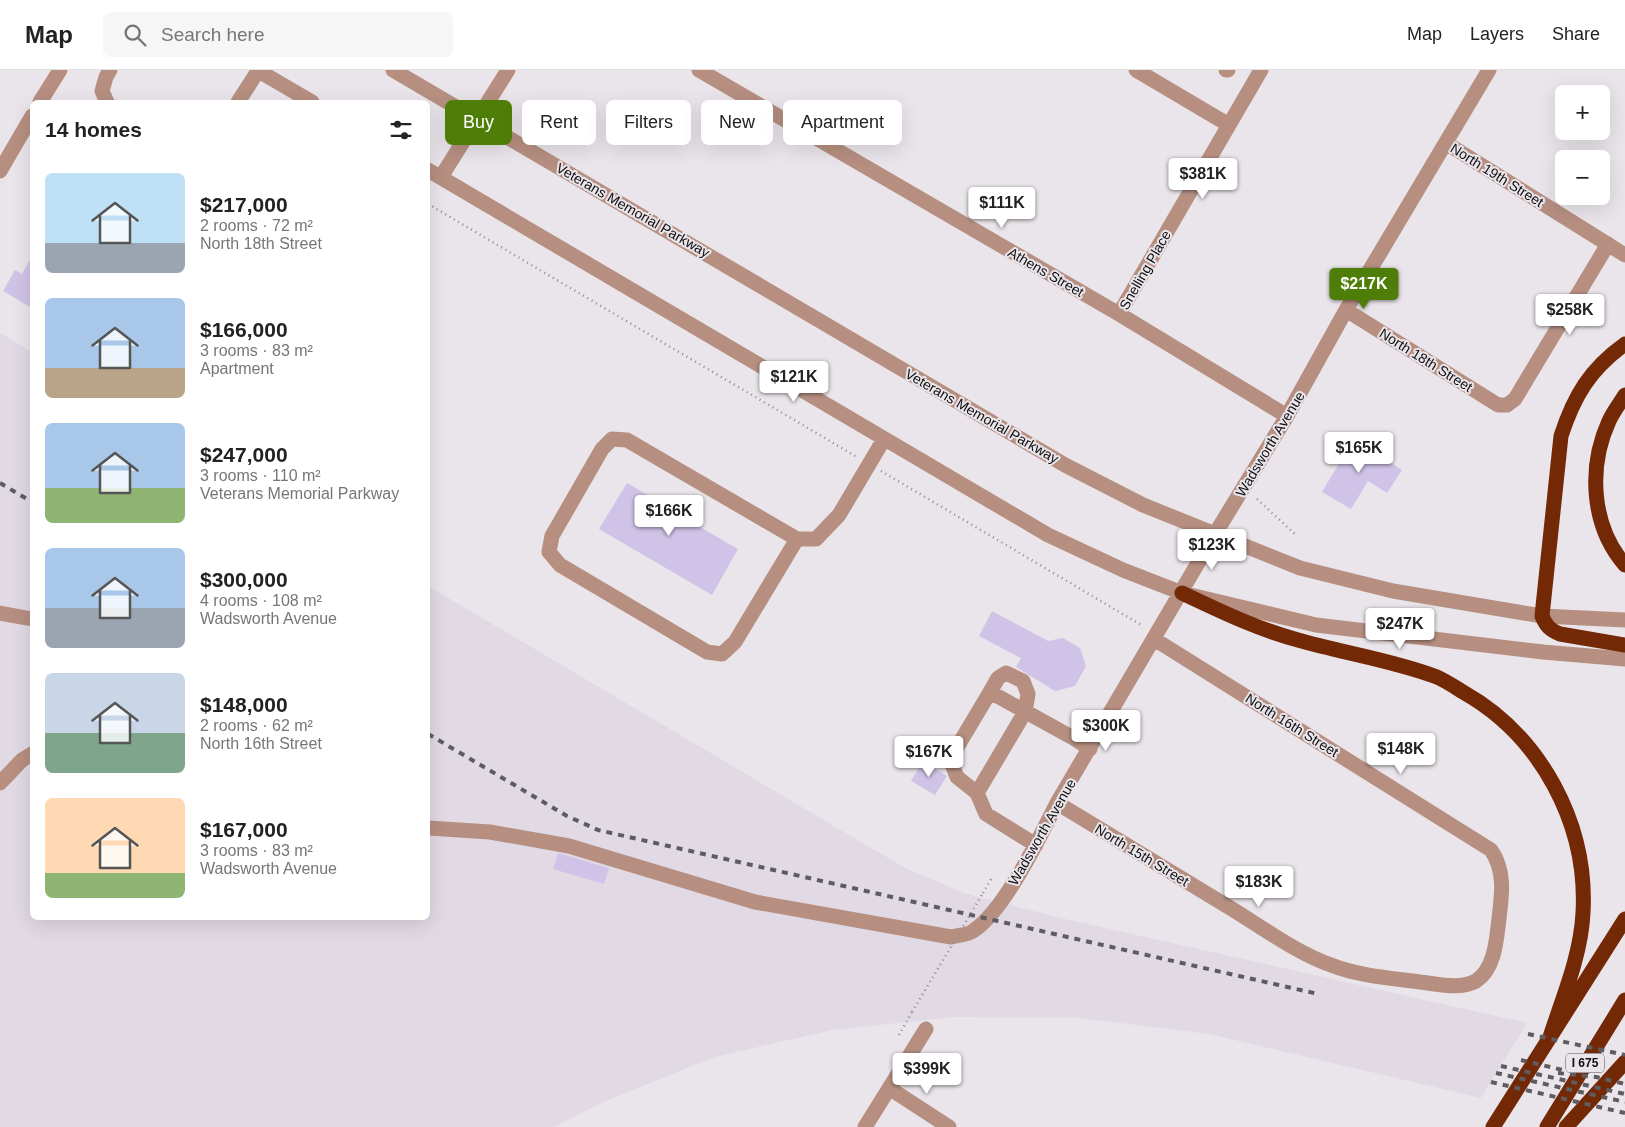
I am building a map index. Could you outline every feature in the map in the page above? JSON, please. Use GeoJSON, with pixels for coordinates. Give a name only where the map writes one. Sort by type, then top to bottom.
{"type":"FeatureCollection","features":[{"type":"Feature","properties":{"kind":"highway"},"geometry":{"type":"LineString","coordinates":[[1625,344],[1608,356],[1584,384],[1570,409],[1561,436],[1542,616],[1546,626],[1560,634],[1625,645]]}},
{"type":"Feature","properties":{"kind":"highway"},"geometry":{"type":"LineString","coordinates":[[1625,395],[1609,419],[1601,443],[1595,475],[1597,504],[1605,532],[1615,553],[1625,565]]}},
{"type":"Feature","properties":{"kind":"highway"},"geometry":{"type":"LineString","coordinates":[[1182,593],[1257,628],[1438,678],[1477,700],[1511,726],[1531,748],[1552,779],[1567,815],[1578,850],[1582,878],[1583,913],[1579,945],[1550,1037]]}},
{"type":"Feature","properties":{"kind":"highway"},"geometry":{"type":"LineString","coordinates":[[1493,1127],[1625,919]]}},
{"type":"Feature","properties":{"kind":"highway","name":"I 675"},"geometry":{"type":"LineString","coordinates":[[1547,1127],[1625,1000]]}},
{"type":"Feature","properties":{"kind":"highway"},"geometry":{"type":"LineString","coordinates":[[1566,1127],[1625,1062]]}},
{"type":"Feature","properties":{"kind":"street"},"geometry":{"type":"LineString","coordinates":[[41,100],[60,70]]}},
{"type":"Feature","properties":{"kind":"street"},"geometry":{"type":"LineString","coordinates":[[106,100],[102,91],[110,70]]}},
{"type":"Feature","properties":{"kind":"street"},"geometry":{"type":"LineString","coordinates":[[239,100],[257,70],[309,100]]}},
{"type":"Feature","properties":{"kind":"street","name":"Veterans Memorial Parkway"},"geometry":{"type":"LineString","coordinates":[[394,70],[445,100]]}},
{"type":"Feature","properties":{"kind":"street"},"geometry":{"type":"LineString","coordinates":[[490,100],[508,70]]}},
{"type":"Feature","properties":{"kind":"street","name":"Athens Street"},"geometry":{"type":"LineString","coordinates":[[699,70],[1119,314],[1287,416]]}},
{"type":"Feature","properties":{"kind":"street"},"geometry":{"type":"LineString","coordinates":[[1136,70],[1153,74],[1229,125]]}},
{"type":"Feature","properties":{"kind":"street","name":"Snelling Place"},"geometry":{"type":"LineString","coordinates":[[1119,314],[1261,70]]}},
{"type":"Feature","properties":{"kind":"street","name":"Wadsworth Avenue"},"geometry":{"type":"LineString","coordinates":[[430,828],[490,832],[569,846],[755,902],[951,937],[972,932],[988,918],[1005,896],[1036,845],[1057,804],[1215,534],[1287,416],[1346,310],[1489,70]]}},
{"type":"Feature","properties":{"kind":"street"},"geometry":{"type":"LineString","coordinates":[[0,171],[30,119]]}},
{"type":"Feature","properties":{"kind":"street","name":"Veterans Memorial Parkway"},"geometry":{"type":"LineString","coordinates":[[512,140],[728,265],[1065,465],[1143,505],[1300,568],[1393,591],[1542,616],[1625,620]]}},
{"type":"Feature","properties":{"kind":"street","name":"North 19th Street"},"geometry":{"type":"LineString","coordinates":[[1446,143],[1625,255]]}},
{"type":"Feature","properties":{"kind":"street"},"geometry":{"type":"LineString","coordinates":[[458,145],[434,174],[1048,535],[1100,560],[1182,593],[1316,625],[1543,652],[1625,659]]}},
{"type":"Feature","properties":{"kind":"street","name":"North 18th Street"},"geometry":{"type":"LineString","coordinates":[[1346,310],[1498,405],[1507,405],[1515,399],[1608,244]]}},
{"type":"Feature","properties":{"kind":"street"},"geometry":{"type":"LineString","coordinates":[[797,539],[736,642],[722,654],[707,652],[560,565],[549,552],[552,536],[602,449],[612,439],[627,440],[797,539],[816,539],[839,515],[884,439]]}},
{"type":"Feature","properties":{"kind":"street"},"geometry":{"type":"LineString","coordinates":[[0,613],[30,619]]}},
{"type":"Feature","properties":{"kind":"street","name":"North 16th Street"},"geometry":{"type":"LineString","coordinates":[[1154,639],[1491,850],[1498,860],[1501,871],[1501,900],[1493,958],[1486,971],[1477,980]]}},
{"type":"Feature","properties":{"kind":"street"},"geometry":{"type":"LineString","coordinates":[[977,793],[1025,712],[1028,694],[1023,682],[1006,673],[998,678],[950,759],[957,777],[977,793],[986,814],[1036,845]]}},
{"type":"Feature","properties":{"kind":"street"},"geometry":{"type":"LineString","coordinates":[[990,692],[1090,749]]}},
{"type":"Feature","properties":{"kind":"street"},"geometry":{"type":"LineString","coordinates":[[0,783],[22,760],[30,755]]}},
{"type":"Feature","properties":{"kind":"street","name":"North 15th Street"},"geometry":{"type":"LineString","coordinates":[[1057,804],[1283,940],[1332,966],[1371,975],[1452,986],[1467,985],[1477,980]]}},
{"type":"Feature","properties":{"kind":"street"},"geometry":{"type":"LineString","coordinates":[[865,1127],[926,1029]]}},
{"type":"Feature","properties":{"kind":"street"},"geometry":{"type":"LineString","coordinates":[[889,1088],[949,1127]]}},
{"type":"Feature","properties":{"kind":"path"},"geometry":{"type":"LineString","coordinates":[[430,205],[1143,625],[1154,639]]}},
{"type":"Feature","properties":{"kind":"path"},"geometry":{"type":"LineString","coordinates":[[1257,499],[1297,536]]}},
{"type":"Feature","properties":{"kind":"path"},"geometry":{"type":"LineString","coordinates":[[899,1035],[993,876]]}},
{"type":"Feature","properties":{"kind":"shaded area"},"geometry":{"type":"Polygon","coordinates":[[[0,333],[30,351],[30,920],[430,920],[430,587],[905,868],[967,894],[1061,918],[1527,1023],[1481,1098],[1209,1034],[1080,1018],[952,1017],[833,1030],[714,1057],[601,1103],[554,1127],[0,1127],[0,333]]]}},
{"type":"Feature","properties":{"kind":"building"},"geometry":{"type":"Polygon","coordinates":[[[30,260],[30,307],[3,291],[15,270],[22,274],[30,260]]]}},
{"type":"Feature","properties":{"kind":"building"},"geometry":{"type":"Polygon","coordinates":[[[1351,438],[1402,470],[1387,493],[1368,481],[1351,509],[1322,492],[1341,460],[1339,459],[1351,438]]]}},
{"type":"Feature","properties":{"kind":"building"},"geometry":{"type":"Polygon","coordinates":[[[627,483],[666,506],[672,495],[700,512],[693,523],[738,549],[712,595],[599,529],[627,483]]]}},
{"type":"Feature","properties":{"kind":"building"},"geometry":{"type":"Polygon","coordinates":[[[992,611],[1048,641],[1063,638],[1080,648],[1086,666],[1075,686],[1055,691],[1016,667],[1021,658],[979,636],[992,611]]]}},
{"type":"Feature","properties":{"kind":"building"},"geometry":{"type":"Polygon","coordinates":[[[923,761],[947,776],[935,795],[911,781],[923,761]]]}},
{"type":"Feature","properties":{"kind":"building"},"geometry":{"type":"Polygon","coordinates":[[[558,853],[609,868],[604,884],[553,869],[558,853]]]}},
{"type":"Feature","properties":{"kind":"railway"},"geometry":{"type":"LineString","coordinates":[[0,483],[30,501]]}},
{"type":"Feature","properties":{"kind":"railway"},"geometry":{"type":"LineString","coordinates":[[430,735],[567,816],[598,830],[1318,994]]}},
{"type":"Feature","properties":{"kind":"railway"},"geometry":{"type":"LineString","coordinates":[[1528,1034],[1625,1055]]}},
{"type":"Feature","properties":{"kind":"railway"},"geometry":{"type":"LineString","coordinates":[[1521,1060],[1567,1071]]}},
{"type":"Feature","properties":{"kind":"railway"},"geometry":{"type":"LineString","coordinates":[[1501,1066],[1625,1094]]}},
{"type":"Feature","properties":{"kind":"railway"},"geometry":{"type":"LineString","coordinates":[[1496,1073],[1625,1102]]}},
{"type":"Feature","properties":{"kind":"railway"},"geometry":{"type":"LineString","coordinates":[[1558,1073],[1596,1077],[1625,1084]]}},
{"type":"Feature","properties":{"kind":"railway"},"geometry":{"type":"LineString","coordinates":[[1491,1082],[1625,1113]]}}]}
